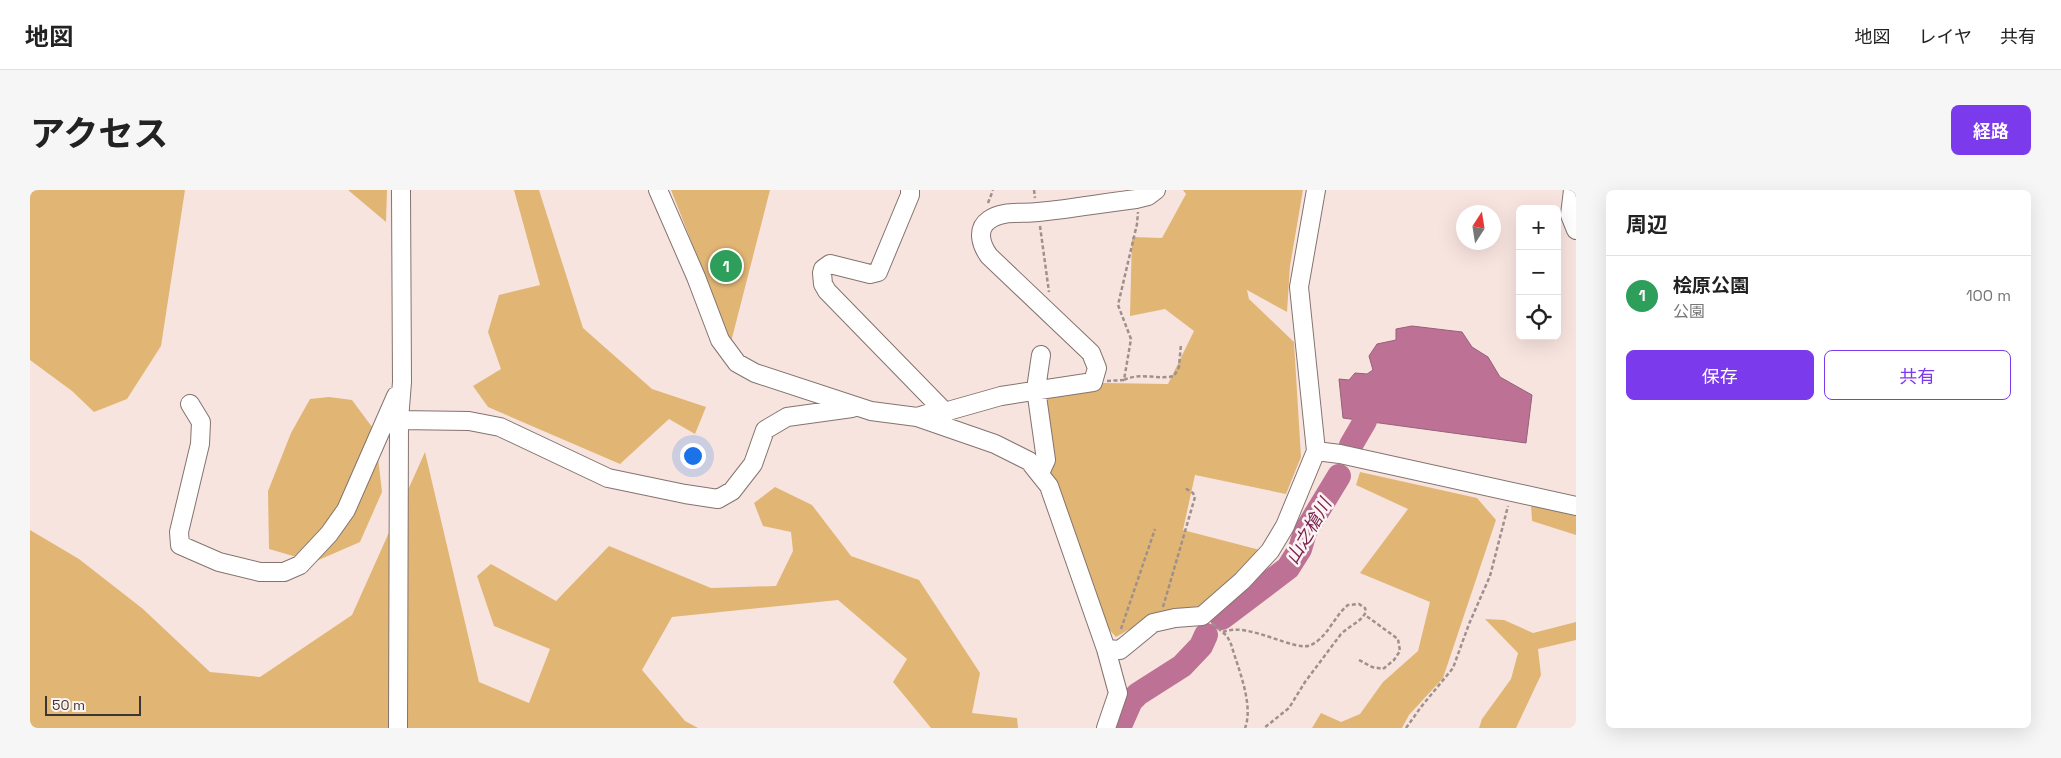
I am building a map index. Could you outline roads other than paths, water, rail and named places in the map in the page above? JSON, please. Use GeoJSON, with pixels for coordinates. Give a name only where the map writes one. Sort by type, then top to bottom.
{"type":"FeatureCollection","features":[{"type":"Feature","properties":{"kind":"street"},"geometry":{"type":"LineString","coordinates":[[398,728],[399,420],[402,382],[401,190]]}},
{"type":"Feature","properties":{"kind":"street"},"geometry":{"type":"LineString","coordinates":[[658,190],[696,277],[720,340],[737,363],[755,373],[871,412],[917,417],[1014,452],[1029,462],[1040,473],[1049,486],[1112,643],[1118,693],[1106,728]]}},
{"type":"Feature","properties":{"kind":"street"},"geometry":{"type":"LineString","coordinates":[[910,190],[910,195],[878,272],[870,274],[830,264],[823,268],[823,284],[827,291],[961,424],[967,435]]}},
{"type":"Feature","properties":{"kind":"street"},"geometry":{"type":"LineString","coordinates":[[917,417],[1036,389],[1093,382],[1097,368],[1091,353],[989,256],[982,247],[982,227],[988,220],[997,215],[1037,212],[1136,199],[1148,196],[1156,190]]}},
{"type":"Feature","properties":{"kind":"street"},"geometry":{"type":"LineString","coordinates":[[1112,643],[1120,650],[1153,622],[1202,616],[1242,581],[1270,551],[1285,526],[1316,451],[1299,287],[1316,190]]}},
{"type":"Feature","properties":{"kind":"street"},"geometry":{"type":"LineString","coordinates":[[1573,190],[1570,215],[1576,230]]}},
{"type":"Feature","properties":{"kind":"street"},"geometry":{"type":"LineString","coordinates":[[1040,355],[1036,389],[1046,448],[1046,460],[1040,473]]}},
{"type":"Feature","properties":{"kind":"street"},"geometry":{"type":"LineString","coordinates":[[190,404],[201,422],[200,444],[179,532],[180,545],[219,562],[260,572],[284,572],[300,565],[329,534],[346,510],[402,382]]}},
{"type":"Feature","properties":{"kind":"street"},"geometry":{"type":"LineString","coordinates":[[399,420],[468,421],[500,428],[608,478],[685,494],[718,498],[732,491],[753,464],[765,430],[787,417],[858,407]]}},
{"type":"Feature","properties":{"kind":"street"},"geometry":{"type":"LineString","coordinates":[[1316,451],[1340,454],[1576,506]]}},
{"type":"Feature","properties":{"kind":"waterway","name":"山之槍川"},"geometry":{"type":"LineString","coordinates":[[1351,445],[1365,421]]}},
{"type":"Feature","properties":{"kind":"waterway","name":"山之槍川"},"geometry":{"type":"LineString","coordinates":[[1222,618],[1288,568],[1300,549],[1305,532],[1339,476]]}},
{"type":"Feature","properties":{"kind":"waterway","name":"山之槍川"},"geometry":{"type":"LineString","coordinates":[[1119,728],[1131,701],[1138,694],[1182,666],[1201,646],[1206,635]]}},
{"type":"Feature","properties":{"kind":"place","name":"桧原公園"},"geometry":{"type":"Point","coordinates":[726,266]}}]}
